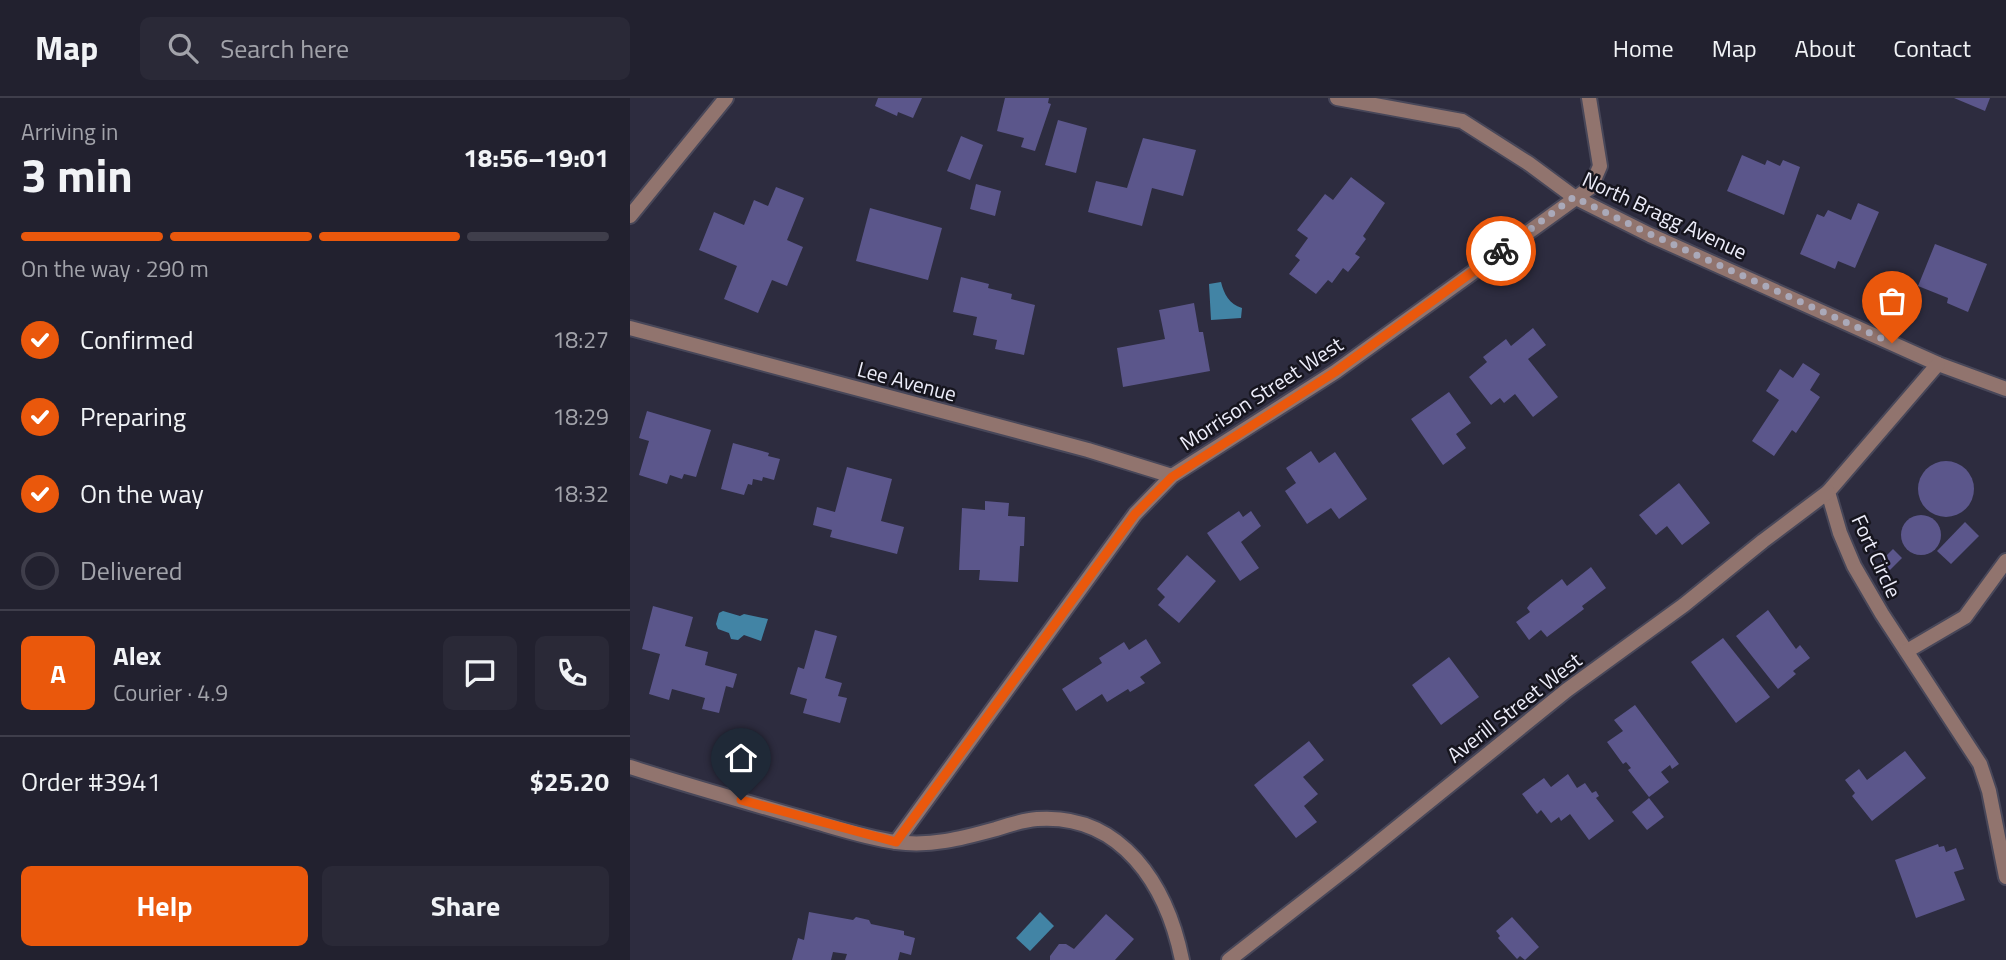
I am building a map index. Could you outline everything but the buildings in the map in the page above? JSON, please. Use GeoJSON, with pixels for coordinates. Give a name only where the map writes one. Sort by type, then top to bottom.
{"type":"FeatureCollection","features":[{"type":"Feature","properties":{"kind":"street"},"geometry":{"type":"LineString","coordinates":[[630,216],[726,98]]}},
{"type":"Feature","properties":{"kind":"street","name":"North Bragg Avenue"},"geometry":{"type":"LineString","coordinates":[[1337,98],[1462,121],[1528,163],[1574,197],[1938,364]]}},
{"type":"Feature","properties":{"kind":"street","name":"Morrison Street West"},"geometry":{"type":"LineString","coordinates":[[896,842],[1135,514],[1172,477],[1335,372],[1591,187],[1600,166],[1589,98]]}},
{"type":"Feature","properties":{"kind":"street","name":"Lee Avenue"},"geometry":{"type":"LineString","coordinates":[[630,328],[1088,450],[1172,477]]}},
{"type":"Feature","properties":{"kind":"street"},"geometry":{"type":"LineString","coordinates":[[1828,492],[1938,364],[2006,389]]}},
{"type":"Feature","properties":{"kind":"street","name":"Fort Circle"},"geometry":{"type":"LineString","coordinates":[[1828,492],[1840,533],[1854,566],[1980,764],[1989,791],[2006,877]]}},
{"type":"Feature","properties":{"kind":"street","name":"Averill Street West"},"geometry":{"type":"LineString","coordinates":[[1229,960],[1567,690],[1684,606],[1828,492]]}},
{"type":"Feature","properties":{"kind":"street"},"geometry":{"type":"LineString","coordinates":[[1907,651],[1965,617],[2006,561]]}},
{"type":"Feature","properties":{"kind":"street"},"geometry":{"type":"LineString","coordinates":[[630,767],[793,816],[896,842],[924,844],[962,838],[1037,819],[1079,822],[1115,838],[1142,866],[1163,904],[1179,943],[1182,960]]}},
{"type":"Feature","properties":{"kind":"water"},"geometry":{"type":"Polygon","coordinates":[[[1221,282],[1228,298],[1242,308],[1241,318],[1211,320],[1209,284],[1221,282]]]}},
{"type":"Feature","properties":{"kind":"water"},"geometry":{"type":"Polygon","coordinates":[[[723,611],[768,619],[761,641],[744,635],[738,640],[731,639],[729,633],[718,629],[716,624],[719,613],[723,611]]]}},
{"type":"Feature","properties":{"kind":"water"},"geometry":{"type":"Polygon","coordinates":[[[1040,912],[1054,926],[1030,951],[1016,938],[1040,912]]]}},
{"type":"Feature","properties":{"kind":"way so far"},"geometry":{"type":"LineString","coordinates":[[1501,251],[1574,197],[1892,343]]}},
{"type":"Feature","properties":{"kind":"route"},"geometry":{"type":"LineString","coordinates":[[741,800],[896,842],[1135,514],[1172,477],[1335,372],[1501,251]]}}]}
